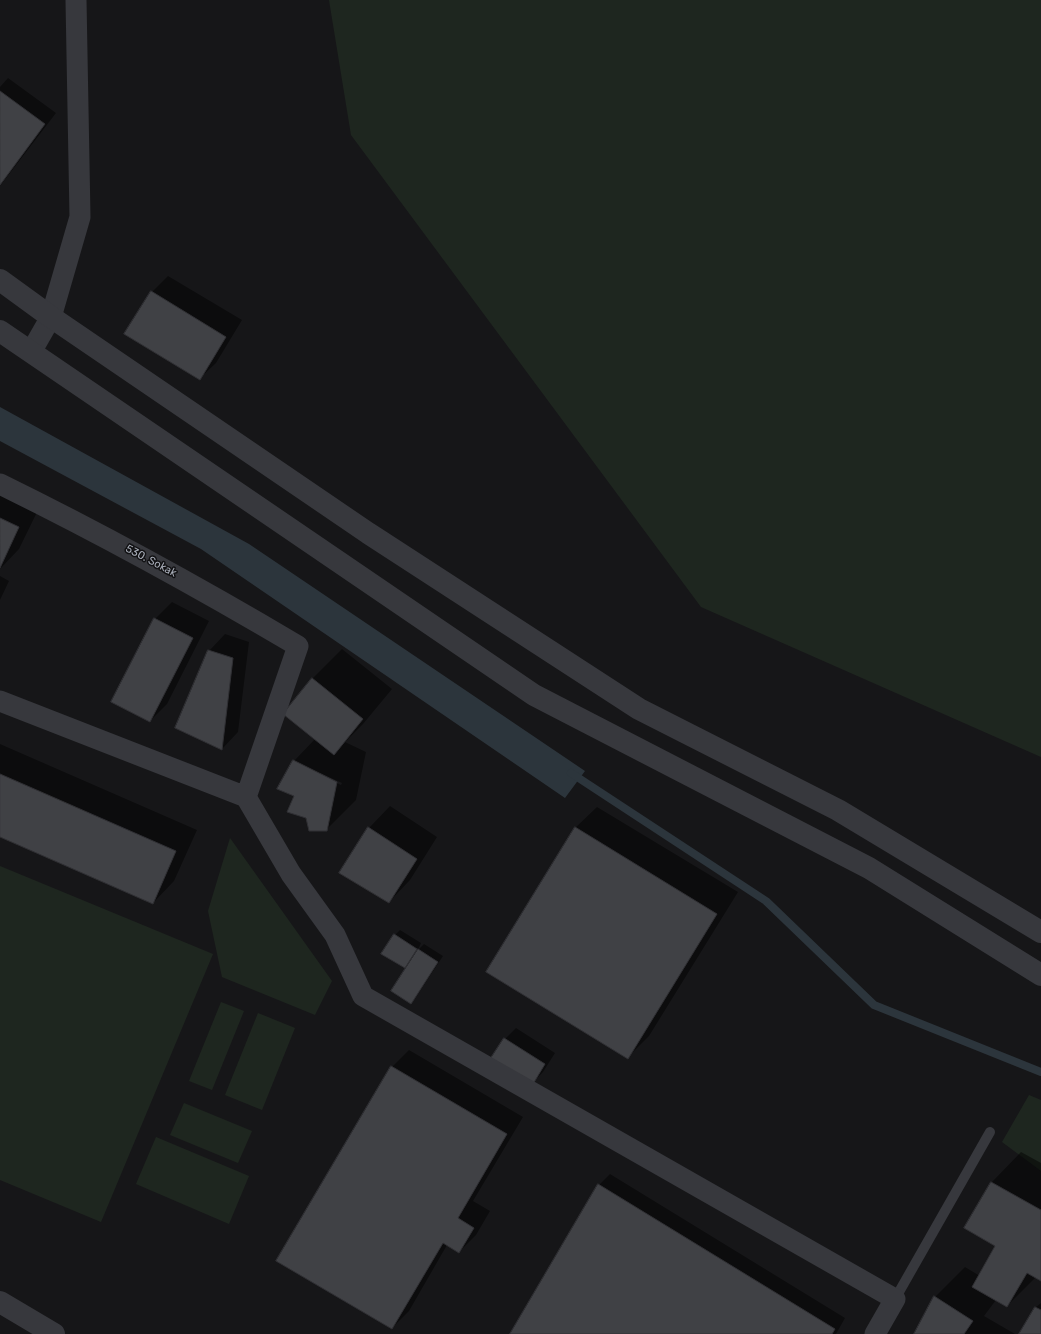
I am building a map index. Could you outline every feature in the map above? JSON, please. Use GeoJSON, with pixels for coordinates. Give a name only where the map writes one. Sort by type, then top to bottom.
{"type":"FeatureCollection","features":[{"type":"Feature","properties":{"kind":"street"},"geometry":{"type":"LineString","coordinates":[[31,352],[51,317],[80,217],[76,0]]}},
{"type":"Feature","properties":{"kind":"street"},"geometry":{"type":"LineString","coordinates":[[0,280],[51,317],[368,533],[639,709],[838,810],[1041,932]]}},
{"type":"Feature","properties":{"kind":"street"},"geometry":{"type":"LineString","coordinates":[[0,331],[534,695],[870,868],[1041,975]]}},
{"type":"Feature","properties":{"kind":"street","name":"530. Sokak"},"geometry":{"type":"LineString","coordinates":[[0,484],[76,521],[209,593],[298,646],[246,796]]}},
{"type":"Feature","properties":{"kind":"street"},"geometry":{"type":"LineString","coordinates":[[0,701],[246,796],[291,874],[335,935],[363,996],[895,1299],[875,1334]]}},
{"type":"Feature","properties":{"kind":"street"},"geometry":{"type":"LineString","coordinates":[[0,1302],[54,1334]]}},
{"type":"Feature","properties":{"kind":"lane"},"geometry":{"type":"LineString","coordinates":[[895,1299],[990,1132]]}},
{"type":"Feature","properties":{"kind":"shaded area"},"geometry":{"type":"Polygon","coordinates":[[[329,0],[1041,0],[1041,757],[701,607],[351,135],[329,0]]]}},
{"type":"Feature","properties":{"kind":"shaded area"},"geometry":{"type":"Polygon","coordinates":[[[0,407],[249,544],[585,771],[565,798],[201,549],[0,441],[0,407]]]}},
{"type":"Feature","properties":{"kind":"shaded area"},"geometry":{"type":"Polygon","coordinates":[[[230,838],[332,981],[315,1015],[222,977],[208,911],[230,838]]]}},
{"type":"Feature","properties":{"kind":"shaded area"},"geometry":{"type":"Polygon","coordinates":[[[0,866],[213,954],[101,1222],[0,1180],[0,866]]]}},
{"type":"Feature","properties":{"kind":"shaded area"},"geometry":{"type":"Polygon","coordinates":[[[221,1002],[244,1011],[212,1090],[189,1081],[221,1002]]]}},
{"type":"Feature","properties":{"kind":"shaded area"},"geometry":{"type":"Polygon","coordinates":[[[258,1013],[295,1028],[262,1110],[225,1095],[258,1013]]]}},
{"type":"Feature","properties":{"kind":"shaded area"},"geometry":{"type":"Polygon","coordinates":[[[1029,1095],[1041,1100],[1041,1171],[1002,1142],[1029,1095]]]}},
{"type":"Feature","properties":{"kind":"shaded area"},"geometry":{"type":"Polygon","coordinates":[[[184,1103],[252,1131],[238,1163],[170,1135],[184,1103]]]}},
{"type":"Feature","properties":{"kind":"shaded area"},"geometry":{"type":"Polygon","coordinates":[[[156,1137],[249,1176],[229,1224],[136,1184],[156,1137]]]}},
{"type":"Feature","properties":{"kind":"building"},"geometry":{"type":"Polygon","coordinates":[[[0,91],[45,124],[0,185],[0,91]]]}},
{"type":"Feature","properties":{"kind":"building"},"geometry":{"type":"Polygon","coordinates":[[[151,291],[226,337],[200,380],[124,334],[151,291]]]}},
{"type":"Feature","properties":{"kind":"building"},"geometry":{"type":"Polygon","coordinates":[[[0,518],[19,527],[0,568],[0,518]]]}},
{"type":"Feature","properties":{"kind":"building"},"geometry":{"type":"Polygon","coordinates":[[[154,618],[193,638],[150,722],[111,702],[154,618]]]}},
{"type":"Feature","properties":{"kind":"building"},"geometry":{"type":"Polygon","coordinates":[[[208,650],[233,658],[222,750],[175,728],[208,650]]]}},
{"type":"Feature","properties":{"kind":"building"},"geometry":{"type":"Polygon","coordinates":[[[312,678],[363,719],[334,755],[283,714],[312,678]]]}},
{"type":"Feature","properties":{"kind":"building"},"geometry":{"type":"Polygon","coordinates":[[[293,760],[337,782],[327,831],[309,831],[306,818],[287,812],[294,796],[277,789],[293,760]]]}},
{"type":"Feature","properties":{"kind":"building"},"geometry":{"type":"Polygon","coordinates":[[[0,774],[176,851],[153,904],[0,837],[0,774]]]}},
{"type":"Feature","properties":{"kind":"building"},"geometry":{"type":"Polygon","coordinates":[[[368,827],[417,859],[389,903],[339,873],[368,827]]]}},
{"type":"Feature","properties":{"kind":"building"},"geometry":{"type":"Polygon","coordinates":[[[575,827],[717,914],[628,1059],[486,972],[575,827]]]}},
{"type":"Feature","properties":{"kind":"building"},"geometry":{"type":"Polygon","coordinates":[[[394,934],[417,949],[405,968],[381,954],[394,934]]]}},
{"type":"Feature","properties":{"kind":"building"},"geometry":{"type":"Polygon","coordinates":[[[418,949],[438,962],[411,1004],[391,991],[418,949]]]}},
{"type":"Feature","properties":{"kind":"building"},"geometry":{"type":"Polygon","coordinates":[[[504,1038],[545,1064],[533,1084],[491,1058],[504,1038]]]}},
{"type":"Feature","properties":{"kind":"building"},"geometry":{"type":"Polygon","coordinates":[[[391,1066],[507,1134],[458,1218],[474,1228],[459,1253],[443,1243],[392,1329],[276,1261],[391,1066]]]}},
{"type":"Feature","properties":{"kind":"building"},"geometry":{"type":"Polygon","coordinates":[[[991,1182],[1041,1210],[1041,1281],[1027,1273],[1007,1307],[972,1287],[995,1246],[964,1228],[991,1182]]]}},
{"type":"Feature","properties":{"kind":"building"},"geometry":{"type":"Polygon","coordinates":[[[598,1184],[835,1329],[832,1334],[510,1334],[598,1184]]]}},
{"type":"Feature","properties":{"kind":"building"},"geometry":{"type":"Polygon","coordinates":[[[934,1296],[973,1321],[964,1334],[914,1334],[934,1296]]]}},
{"type":"Feature","properties":{"kind":"building"},"geometry":{"type":"Polygon","coordinates":[[[1035,1307],[1041,1310],[1041,1334],[1019,1334],[1035,1307]]]}},
{"type":"Feature","properties":{"kind":"waterway"},"geometry":{"type":"LineString","coordinates":[[571,773],[766,901],[874,1005],[1041,1072]]}}]}
